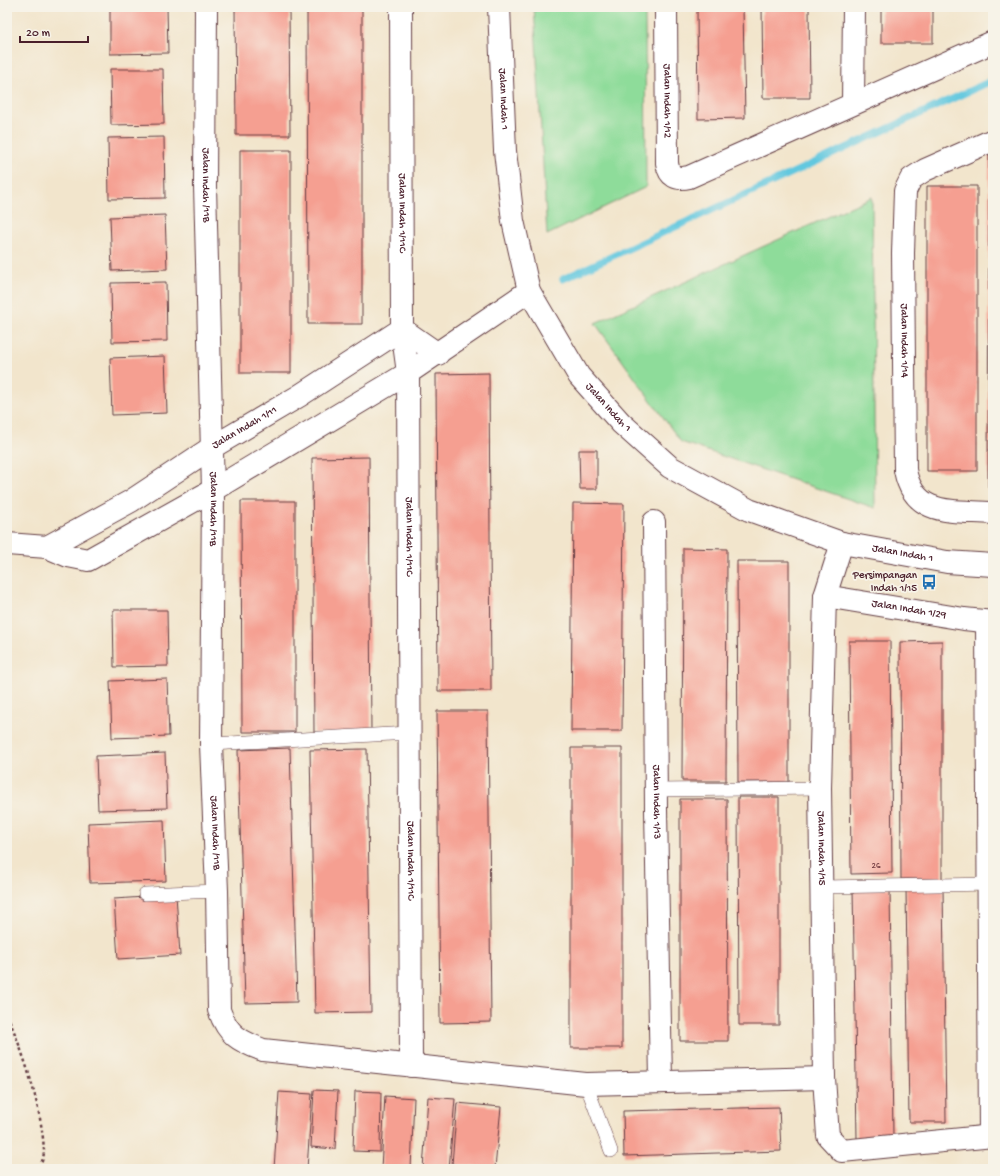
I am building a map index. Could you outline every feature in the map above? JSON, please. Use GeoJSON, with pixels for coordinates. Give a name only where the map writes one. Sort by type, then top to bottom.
{"type":"FeatureCollection","features":[{"type":"Feature","properties":{"kind":"street","name":"Jalan Indah /11B"},"geometry":{"type":"LineString","coordinates":[[206,7],[205,186],[213,490],[211,744],[217,891],[219,1010],[224,1025],[233,1036],[247,1044],[263,1050],[412,1066]]}},
{"type":"Feature","properties":{"kind":"street","name":"Jalan Indah 1/11C"},"geometry":{"type":"LineString","coordinates":[[401,7],[402,329],[408,373],[412,1066]]}},
{"type":"Feature","properties":{"kind":"street","name":"Jalan Indah 1"},"geometry":{"type":"LineString","coordinates":[[499,7],[505,151],[513,221],[529,291],[579,376],[621,422],[670,467],[750,510],[842,543],[948,562],[993,565]]}},
{"type":"Feature","properties":{"kind":"street","name":"Jalan Indah 1/12"},"geometry":{"type":"LineString","coordinates":[[666,7],[668,171],[673,177],[680,179],[690,176],[853,103]]}},
{"type":"Feature","properties":{"kind":"street"},"geometry":{"type":"LineString","coordinates":[[854,7],[853,103],[993,42]]}},
{"type":"Feature","properties":{"kind":"street","name":"Jalan Indah 1/14"},"geometry":{"type":"LineString","coordinates":[[993,140],[925,170],[911,179],[905,191],[904,209],[905,470],[907,483],[914,495],[922,503],[934,508],[993,512]]}},
{"type":"Feature","properties":{"kind":"street"},"geometry":{"type":"LineString","coordinates":[[7,544],[47,547],[68,556],[88,560],[213,490],[408,373],[529,291]]}},
{"type":"Feature","properties":{"kind":"street","name":"Jalan Indah 1/11"},"geometry":{"type":"LineString","coordinates":[[47,547],[131,501],[211,448],[299,396],[402,329]]}},
{"type":"Feature","properties":{"kind":"street"},"geometry":{"type":"LineString","coordinates":[[402,329],[438,354]]}},
{"type":"Feature","properties":{"kind":"street","name":"Jalan Indah 1/13"},"geometry":{"type":"LineString","coordinates":[[654,522],[656,790],[661,1081]]}},
{"type":"Feature","properties":{"kind":"street","name":"Jalan Indah 1/15"},"geometry":{"type":"LineString","coordinates":[[842,543],[824,596],[820,788],[824,1078],[828,1136],[842,1151],[991,1136]]}},
{"type":"Feature","properties":{"kind":"street","name":"Jalan Indah 1/29"},"geometry":{"type":"LineString","coordinates":[[824,596],[990,622]]}},
{"type":"Feature","properties":{"kind":"street"},"geometry":{"type":"LineString","coordinates":[[990,622],[991,1136]]}},
{"type":"Feature","properties":{"kind":"street"},"geometry":{"type":"LineString","coordinates":[[412,1066],[586,1084],[824,1078]]}},
{"type":"Feature","properties":{"kind":"lane"},"geometry":{"type":"LineString","coordinates":[[211,744],[409,733]]}},
{"type":"Feature","properties":{"kind":"lane"},"geometry":{"type":"LineString","coordinates":[[656,790],[820,788]]}},
{"type":"Feature","properties":{"kind":"lane"},"geometry":{"type":"LineString","coordinates":[[822,887],[991,884]]}},
{"type":"Feature","properties":{"kind":"lane"},"geometry":{"type":"LineString","coordinates":[[145,894],[217,891]]}},
{"type":"Feature","properties":{"kind":"lane"},"geometry":{"type":"LineString","coordinates":[[586,1084],[611,1151]]}},
{"type":"Feature","properties":{"kind":"path"},"geometry":{"type":"LineString","coordinates":[[7,1015],[15,1034],[35,1096],[44,1153],[39,1169]]}},
{"type":"Feature","properties":{"kind":"green space"},"geometry":{"type":"Polygon","coordinates":[[[534,7],[645,7],[646,187],[547,235],[534,7]]]}},
{"type":"Feature","properties":{"kind":"green space"},"geometry":{"type":"Polygon","coordinates":[[[872,197],[875,508],[681,442],[595,323],[872,197]]]}},
{"type":"Feature","properties":{"kind":"building"},"geometry":{"type":"Polygon","coordinates":[[[110,7],[167,7],[168,53],[110,54],[110,7]]]}},
{"type":"Feature","properties":{"kind":"building"},"geometry":{"type":"Polygon","coordinates":[[[235,7],[289,7],[290,135],[236,135],[235,7]]]}},
{"type":"Feature","properties":{"kind":"building"},"geometry":{"type":"Polygon","coordinates":[[[307,7],[362,7],[362,324],[308,324],[307,7]]]}},
{"type":"Feature","properties":{"kind":"building"},"geometry":{"type":"Polygon","coordinates":[[[697,7],[743,7],[745,118],[698,119],[697,7]]]}},
{"type":"Feature","properties":{"kind":"building"},"geometry":{"type":"Polygon","coordinates":[[[762,7],[809,7],[810,98],[763,98],[762,7]]]}},
{"type":"Feature","properties":{"kind":"building"},"geometry":{"type":"Polygon","coordinates":[[[881,7],[933,7],[933,43],[881,43],[881,7]]]}},
{"type":"Feature","properties":{"kind":"building"},"geometry":{"type":"Polygon","coordinates":[[[110,69],[163,69],[164,124],[111,125],[110,69]]]}},
{"type":"Feature","properties":{"kind":"building"},"geometry":{"type":"Polygon","coordinates":[[[164,137],[165,198],[109,199],[108,138],[164,137]]]}},
{"type":"Feature","properties":{"kind":"building"},"geometry":{"type":"Polygon","coordinates":[[[240,150],[291,150],[291,373],[240,373],[240,150]]]}},
{"type":"Feature","properties":{"kind":"building"},"geometry":{"type":"Polygon","coordinates":[[[989,155],[993,155],[993,487],[988,487],[989,155]]]}},
{"type":"Feature","properties":{"kind":"building"},"geometry":{"type":"Polygon","coordinates":[[[927,186],[977,186],[977,471],[927,471],[927,186]]]}},
{"type":"Feature","properties":{"kind":"building"},"geometry":{"type":"Polygon","coordinates":[[[165,215],[167,269],[112,271],[110,217],[165,215]]]}},
{"type":"Feature","properties":{"kind":"building"},"geometry":{"type":"Polygon","coordinates":[[[166,282],[167,341],[112,342],[111,283],[166,282]]]}},
{"type":"Feature","properties":{"kind":"building"},"geometry":{"type":"Polygon","coordinates":[[[165,356],[167,413],[112,415],[110,358],[165,356]]]}},
{"type":"Feature","properties":{"kind":"building"},"geometry":{"type":"Polygon","coordinates":[[[489,373],[491,691],[438,691],[436,374],[489,373]]]}},
{"type":"Feature","properties":{"kind":"building"},"geometry":{"type":"Polygon","coordinates":[[[579,450],[597,450],[597,489],[580,489],[579,450]]]}},
{"type":"Feature","properties":{"kind":"building"},"geometry":{"type":"Polygon","coordinates":[[[369,457],[371,733],[314,733],[312,458],[369,457]]]}},
{"type":"Feature","properties":{"kind":"building"},"geometry":{"type":"Polygon","coordinates":[[[241,501],[295,501],[295,732],[242,732],[241,501]]]}},
{"type":"Feature","properties":{"kind":"building"},"geometry":{"type":"Polygon","coordinates":[[[573,503],[624,504],[622,731],[571,731],[573,503]]]}},
{"type":"Feature","properties":{"kind":"building"},"geometry":{"type":"Polygon","coordinates":[[[683,548],[727,549],[726,781],[682,781],[683,548]]]}},
{"type":"Feature","properties":{"kind":"building"},"geometry":{"type":"Polygon","coordinates":[[[737,561],[789,561],[789,782],[738,782],[737,561]]]}},
{"type":"Feature","properties":{"kind":"building"},"geometry":{"type":"Polygon","coordinates":[[[113,610],[167,610],[168,666],[114,667],[113,610]]]}},
{"type":"Feature","properties":{"kind":"building"},"geometry":{"type":"Polygon","coordinates":[[[849,641],[890,641],[892,873],[851,874],[849,641]]]}},
{"type":"Feature","properties":{"kind":"building"},"geometry":{"type":"Polygon","coordinates":[[[942,641],[942,879],[901,879],[900,642],[942,641]]]}},
{"type":"Feature","properties":{"kind":"building"},"geometry":{"type":"Polygon","coordinates":[[[167,679],[169,736],[112,738],[110,681],[167,679]]]}},
{"type":"Feature","properties":{"kind":"building"},"geometry":{"type":"Polygon","coordinates":[[[437,711],[488,711],[491,1022],[440,1023],[437,711]]]}},
{"type":"Feature","properties":{"kind":"building"},"geometry":{"type":"Polygon","coordinates":[[[290,748],[297,1002],[245,1003],[238,750],[290,748]]]}},
{"type":"Feature","properties":{"kind":"building"},"geometry":{"type":"Polygon","coordinates":[[[571,748],[622,748],[622,1048],[571,1048],[571,748]]]}},
{"type":"Feature","properties":{"kind":"building"},"geometry":{"type":"Polygon","coordinates":[[[367,749],[371,1012],[315,1013],[310,750],[367,749]]]}},
{"type":"Feature","properties":{"kind":"building"},"geometry":{"type":"Polygon","coordinates":[[[165,753],[167,808],[98,810],[96,756],[165,753]]]}},
{"type":"Feature","properties":{"kind":"building"},"geometry":{"type":"Polygon","coordinates":[[[738,797],[779,797],[779,1025],[739,1025],[738,797]]]}},
{"type":"Feature","properties":{"kind":"building"},"geometry":{"type":"Polygon","coordinates":[[[680,799],[727,799],[728,1041],[680,1041],[680,799]]]}},
{"type":"Feature","properties":{"kind":"building"},"geometry":{"type":"Polygon","coordinates":[[[164,820],[166,881],[90,883],[88,823],[164,820]]]}},
{"type":"Feature","properties":{"kind":"building"},"geometry":{"type":"Polygon","coordinates":[[[943,887],[946,1122],[909,1122],[906,888],[943,887]]]}},
{"type":"Feature","properties":{"kind":"building"},"geometry":{"type":"Polygon","coordinates":[[[853,888],[890,888],[893,1138],[857,1139],[853,888]]]}},
{"type":"Feature","properties":{"kind":"building"},"geometry":{"type":"Polygon","coordinates":[[[176,895],[180,955],[118,959],[114,899],[176,895]]]}},
{"type":"Feature","properties":{"kind":"building"},"geometry":{"type":"Polygon","coordinates":[[[314,1090],[338,1091],[335,1149],[311,1147],[314,1090]]]}},
{"type":"Feature","properties":{"kind":"building"},"geometry":{"type":"Polygon","coordinates":[[[355,1091],[381,1092],[380,1152],[353,1151],[355,1091]]]}},
{"type":"Feature","properties":{"kind":"building"},"geometry":{"type":"Polygon","coordinates":[[[279,1092],[312,1094],[307,1169],[274,1169],[279,1092]]]}},
{"type":"Feature","properties":{"kind":"building"},"geometry":{"type":"Polygon","coordinates":[[[385,1096],[414,1098],[411,1169],[381,1169],[385,1096]]]}},
{"type":"Feature","properties":{"kind":"building"},"geometry":{"type":"Polygon","coordinates":[[[428,1097],[455,1099],[449,1169],[423,1169],[428,1097]]]}},
{"type":"Feature","properties":{"kind":"building"},"geometry":{"type":"Polygon","coordinates":[[[457,1103],[501,1107],[495,1168],[452,1164],[457,1103]]]}},
{"type":"Feature","properties":{"kind":"building"},"geometry":{"type":"Polygon","coordinates":[[[779,1107],[781,1151],[624,1156],[623,1111],[779,1107]]]}},
{"type":"Feature","properties":{"kind":"waterway"},"geometry":{"type":"LineString","coordinates":[[563,279],[993,80]]}},
{"type":"Feature","properties":{"kind":"place","name":"Persimpangan Indah 1/15"},"geometry":{"type":"Point","coordinates":[929,582]}}]}
